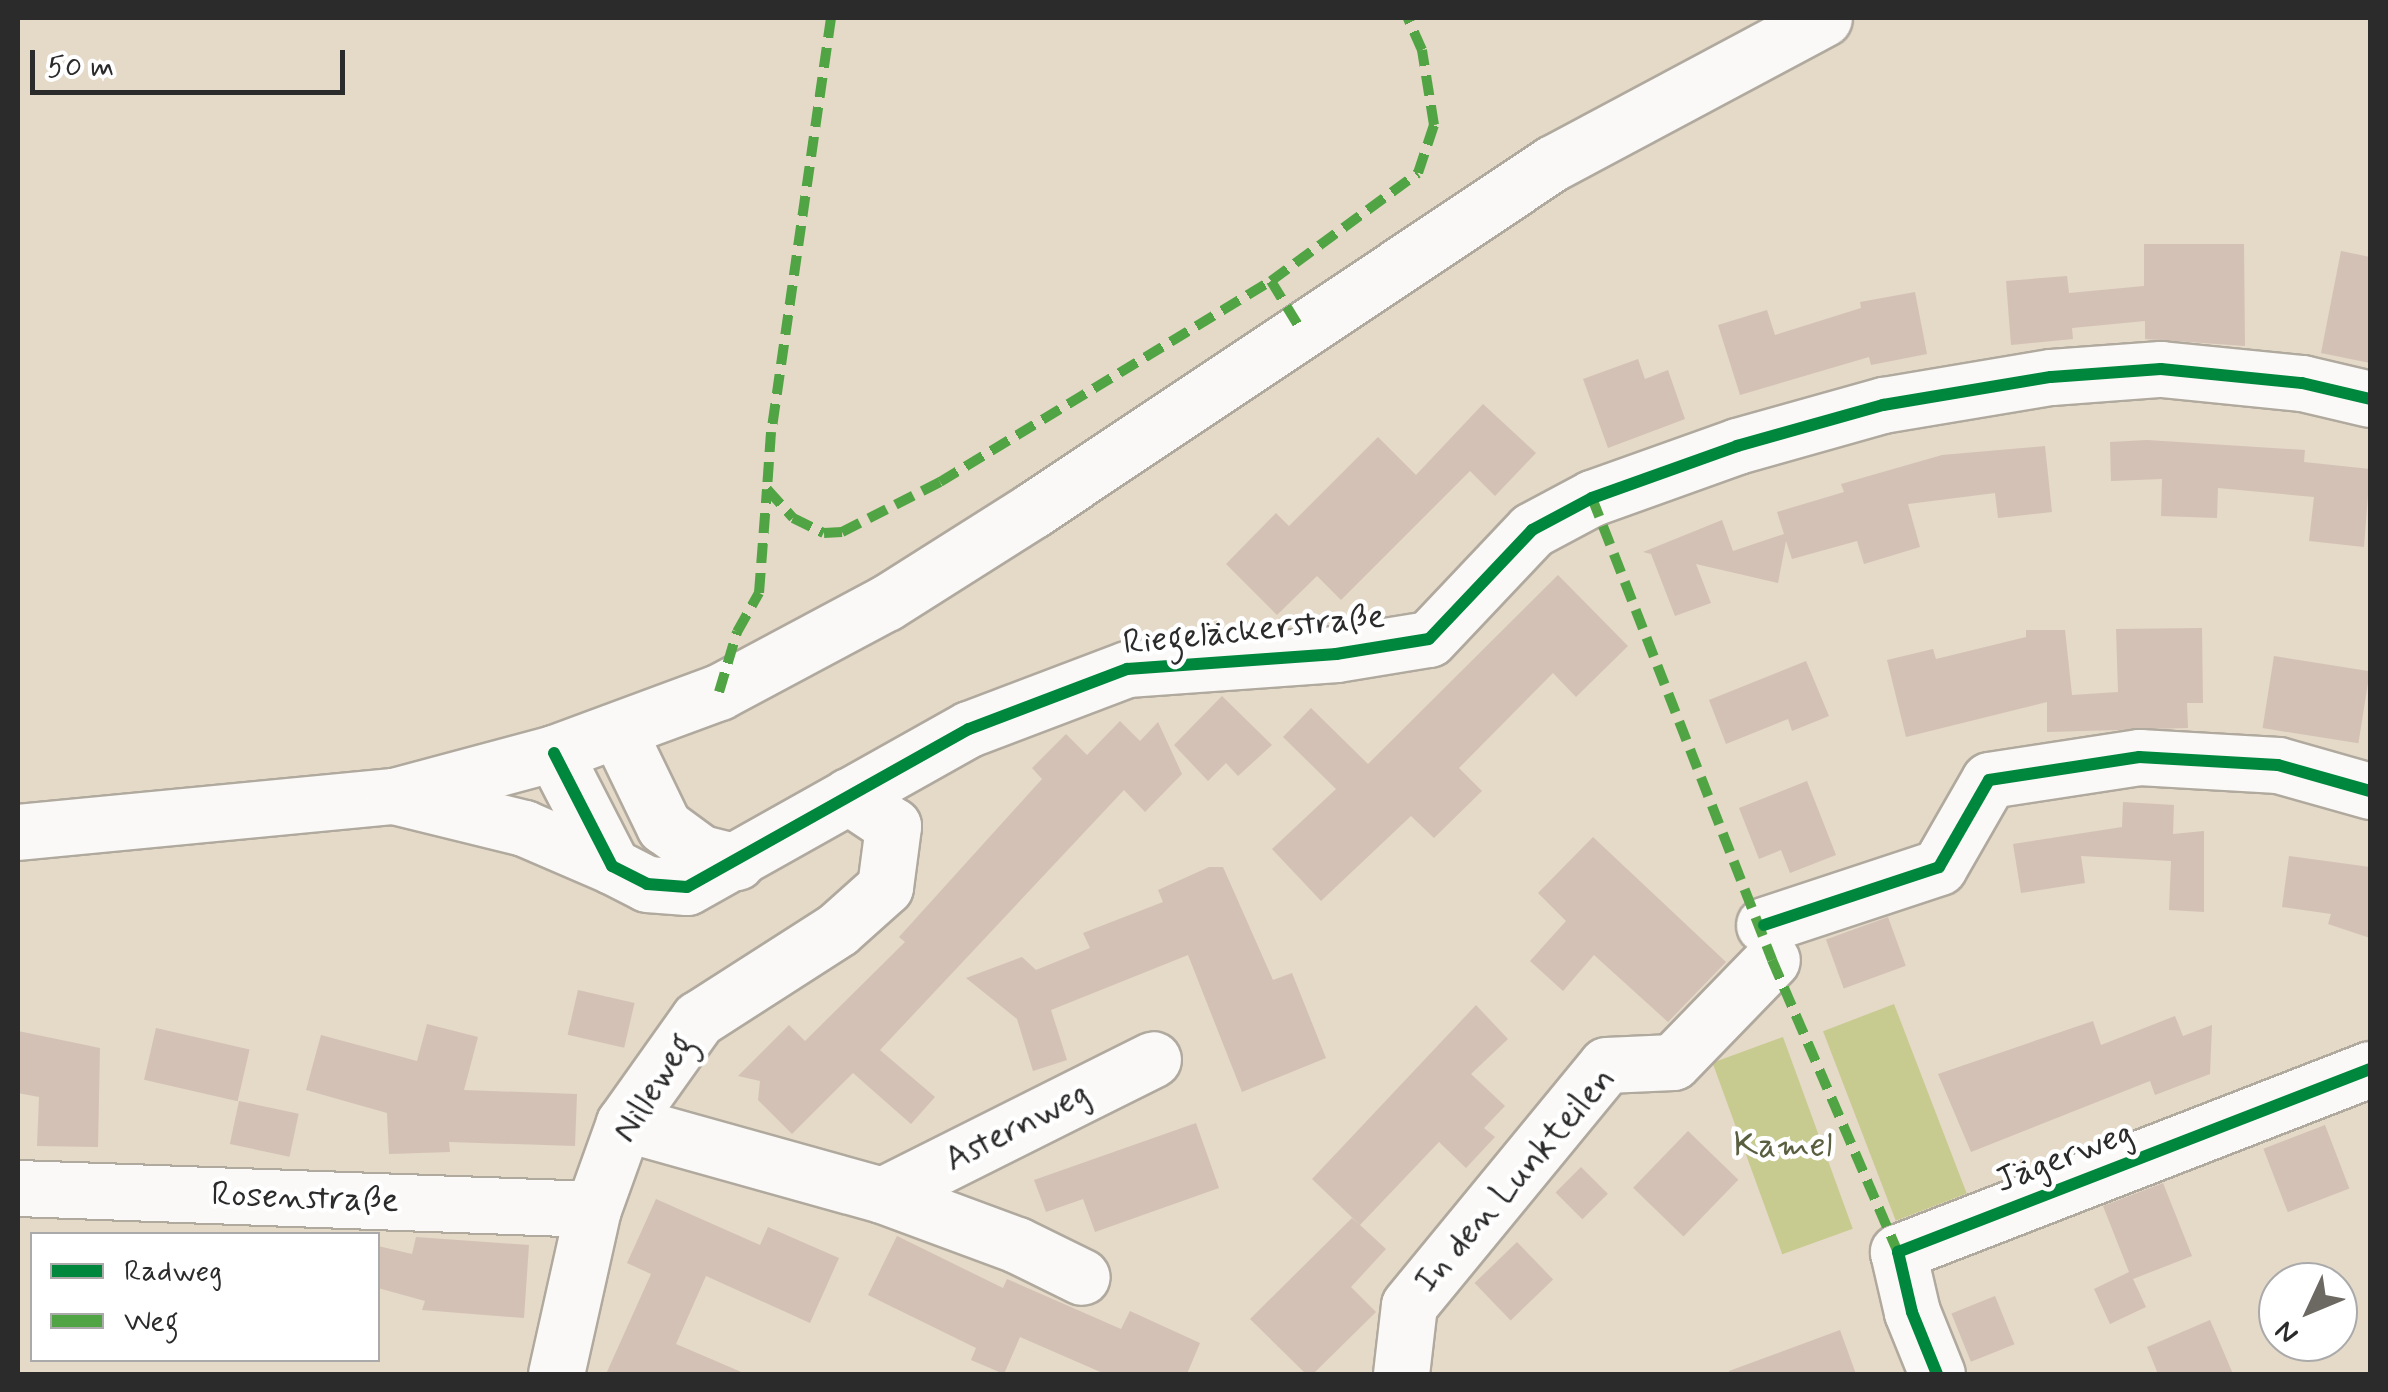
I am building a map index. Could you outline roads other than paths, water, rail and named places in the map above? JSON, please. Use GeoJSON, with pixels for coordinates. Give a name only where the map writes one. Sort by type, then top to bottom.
{"type":"FeatureCollection","features":[{"type":"Feature","properties":{"kind":"street"},"geometry":{"type":"LineString","coordinates":[[18,832],[394,796],[554,753],[720,692],[886,603],[1553,163],[1824,18]]}},
{"type":"Feature","properties":{"kind":"street","name":"Riegeläckerstraße"},"geometry":{"type":"LineString","coordinates":[[394,796],[524,828],[647,884],[687,888],[969,730],[1127,670],[1336,654],[1429,640],[1532,530],[1592,498],[1737,446],[1884,405],[2051,377],[2162,370],[2302,383],[2370,399]]}},
{"type":"Feature","properties":{"kind":"street"},"geometry":{"type":"LineString","coordinates":[[618,731],[664,826],[701,852],[737,862]]}},
{"type":"Feature","properties":{"kind":"street"},"geometry":{"type":"LineString","coordinates":[[554,753],[612,866]]}},
{"type":"Feature","properties":{"kind":"street","name":"In den Lunkteilen"},"geometry":{"type":"LineString","coordinates":[[1401,1374],[1409,1305],[1606,1065],[1673,1062],[1768,942],[1940,868],[1989,780],[2139,757],[2278,765],[2370,791]]}},
{"type":"Feature","properties":{"kind":"street","name":"Nilleweg"},"geometry":{"type":"LineString","coordinates":[[556,1374],[593,1209],[624,1123],[698,1020],[838,929],[884,887],[892,826],[848,796]]}},
{"type":"Feature","properties":{"kind":"street","name":"Asternweg"},"geometry":{"type":"LineString","coordinates":[[882,1196],[1152,1059]]}},
{"type":"Feature","properties":{"kind":"street","name":"Jägerweg"},"geometry":{"type":"LineString","coordinates":[[1938,1374],[1912,1312],[1898,1252],[2370,1069]]}},
{"type":"Feature","properties":{"kind":"street","name":"Asternweg"},"geometry":{"type":"LineString","coordinates":[[624,1123],[882,1196],[1017,1245],[1082,1277]]}},
{"type":"Feature","properties":{"kind":"street","name":"Rosenstraße"},"geometry":{"type":"LineString","coordinates":[[18,1188],[593,1209]]}},
{"type":"Feature","properties":{"kind":"park label","name":"Kamel"},"geometry":{"type":"Point","coordinates":[1783,1146]}}]}
